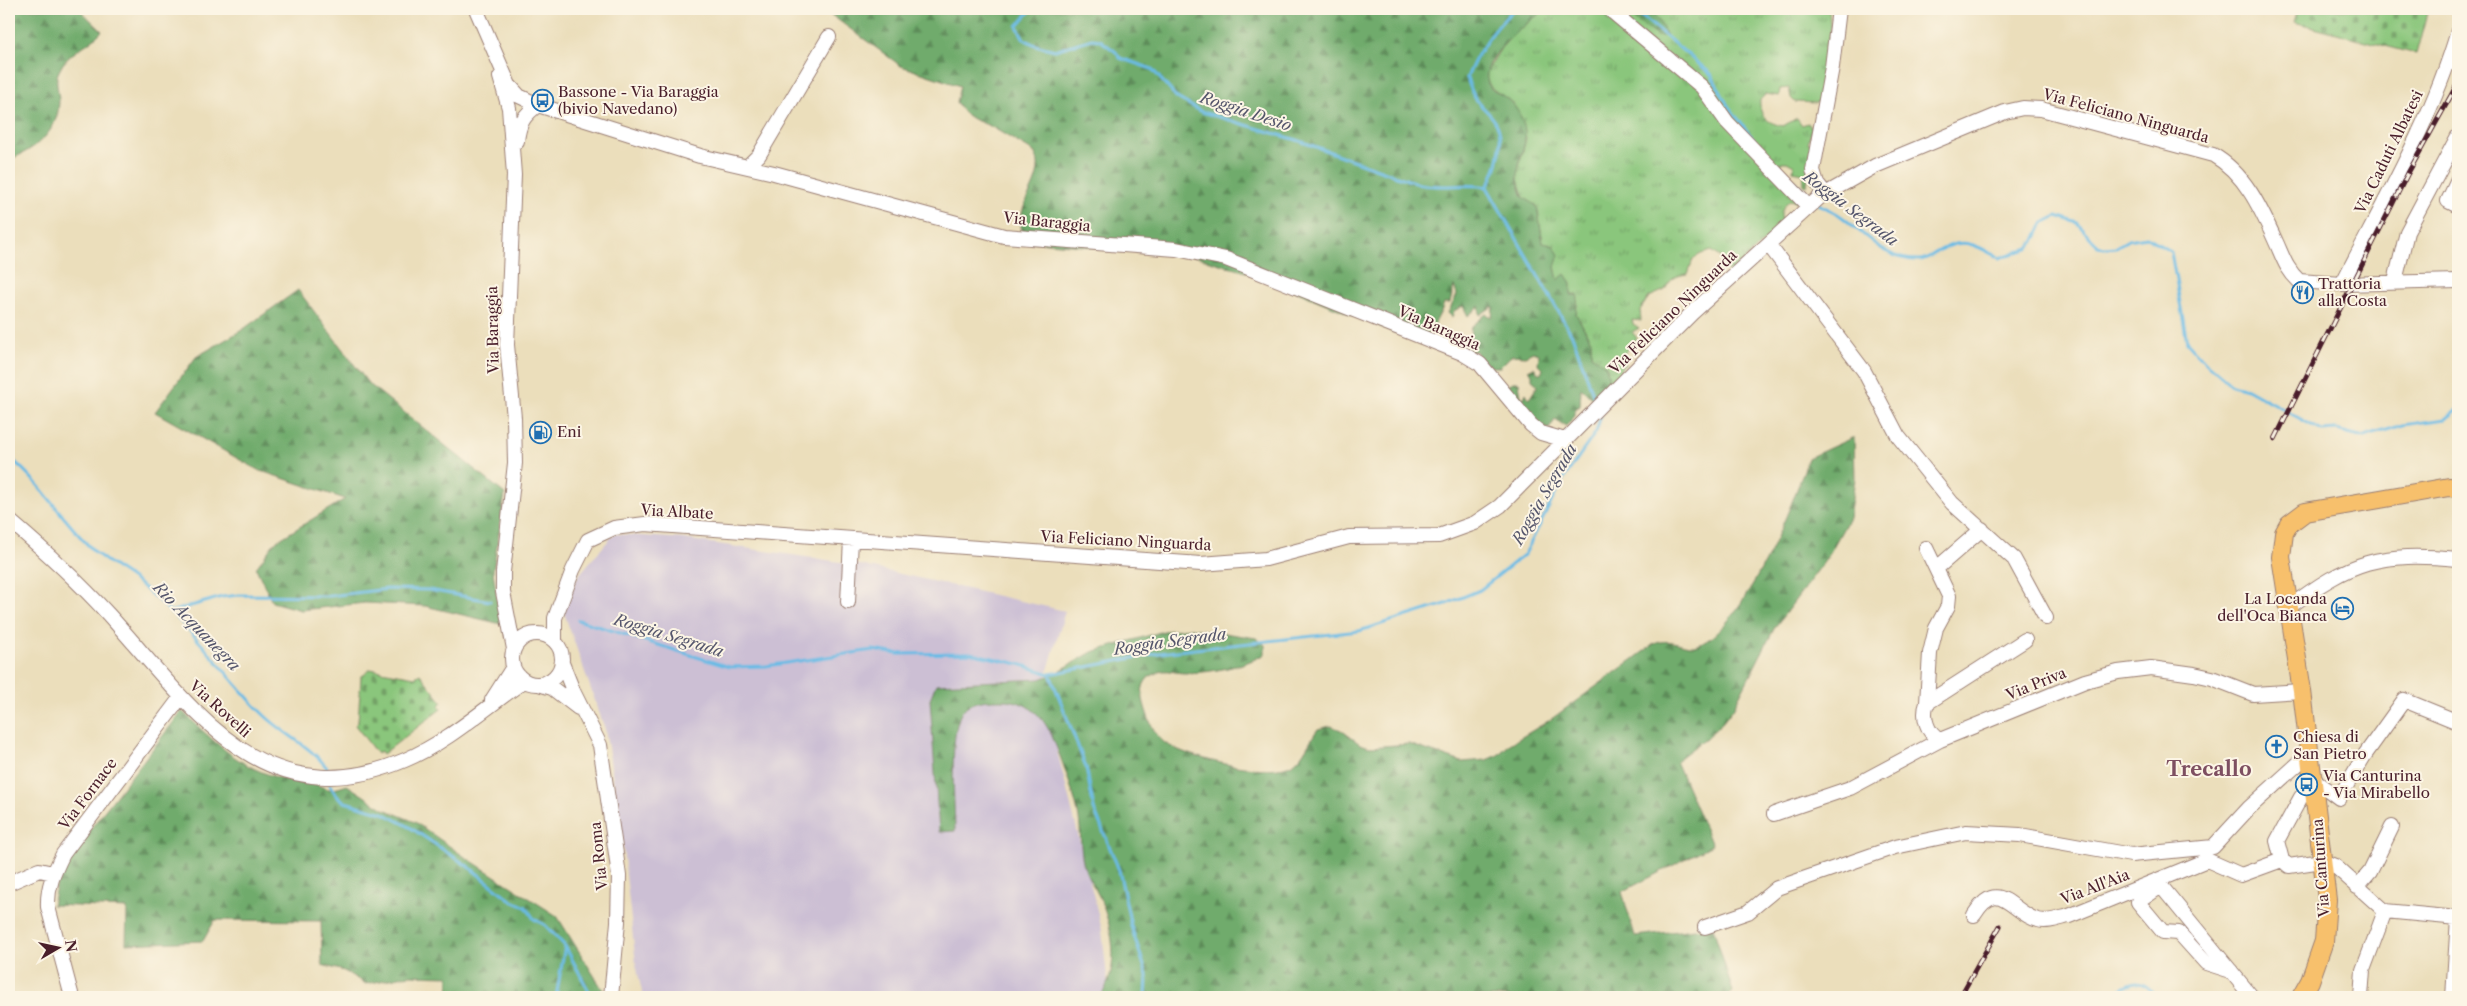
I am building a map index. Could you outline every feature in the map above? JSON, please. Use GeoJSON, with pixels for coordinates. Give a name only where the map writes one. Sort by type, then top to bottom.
{"type":"FeatureCollection","features":[{"type":"Feature","properties":{"kind":"main road","name":"Via Canturina"},"geometry":{"type":"LineString","coordinates":[[2301,997],[2310,981],[2324,940],[2327,900],[2302,692],[2281,558],[2284,532],[2289,524],[2305,512],[2430,490],[2458,488]]}},
{"type":"Feature","properties":{"kind":"street","name":"Via Baraggia"},"geometry":{"type":"LineString","coordinates":[[476,9],[490,46],[509,108],[514,172],[507,345],[514,418],[515,463],[503,572],[503,592],[514,648]]}},
{"type":"Feature","properties":{"kind":"street"},"geometry":{"type":"LineString","coordinates":[[1609,9],[1702,87],[1727,122],[1816,201]]}},
{"type":"Feature","properties":{"kind":"street"},"geometry":{"type":"LineString","coordinates":[[1816,201],[1817,183],[1814,170],[1832,67],[1839,9]]}},
{"type":"Feature","properties":{"kind":"street","name":"Via Caduti Albatesi"},"geometry":{"type":"LineString","coordinates":[[2342,284],[2400,172],[2446,72],[2458,32]]}},
{"type":"Feature","properties":{"kind":"street"},"geometry":{"type":"LineString","coordinates":[[748,166],[759,155],[829,37]]}},
{"type":"Feature","properties":{"kind":"street","name":"Via Baraggia"},"geometry":{"type":"LineString","coordinates":[[490,46],[509,85],[519,96],[538,104],[700,156],[748,166],[1004,236],[1176,249],[1226,259],[1462,353],[1480,364],[1531,425],[1541,433],[1565,440]]}},
{"type":"Feature","properties":{"kind":"street"},"geometry":{"type":"LineString","coordinates":[[509,108],[538,104]]}},
{"type":"Feature","properties":{"kind":"street"},"geometry":{"type":"LineString","coordinates":[[514,172],[519,125],[527,112],[538,104]]}},
{"type":"Feature","properties":{"kind":"street","name":"Via Feliciano Ninguarda"},"geometry":{"type":"LineString","coordinates":[[851,539],[1201,564],[1266,559],[1349,537],[1439,536],[1475,523],[1500,506],[1692,313],[1816,201],[1875,166],[2005,112],[2023,108],[2041,109],[2213,156],[2226,163],[2259,205],[2285,265],[2299,281],[2342,284],[2458,281]]}},
{"type":"Feature","properties":{"kind":"street"},"geometry":{"type":"LineString","coordinates":[[2395,282],[2407,232],[2458,136]]}},
{"type":"Feature","properties":{"kind":"street"},"geometry":{"type":"LineString","coordinates":[[2458,180],[2448,200],[2458,206]]}},
{"type":"Feature","properties":{"kind":"street"},"geometry":{"type":"LineString","coordinates":[[1768,244],[1864,371],[1898,436],[1952,503],[2014,559],[2046,618]]}},
{"type":"Feature","properties":{"kind":"street","name":"Via Rovelli"},"geometry":{"type":"LineString","coordinates":[[9,520],[54,560],[100,606],[181,697],[228,742],[253,758],[294,772],[320,777],[365,772],[406,760],[458,728],[524,681]]}},
{"type":"Feature","properties":{"kind":"street","name":"Via Albate"},"geometry":{"type":"LineString","coordinates":[[555,640],[555,618],[573,570],[588,540],[614,528],[645,524],[851,539]]}},
{"type":"Feature","properties":{"kind":"street"},"geometry":{"type":"LineString","coordinates":[[1937,568],[1982,529]]}},
{"type":"Feature","properties":{"kind":"street"},"geometry":{"type":"LineString","coordinates":[[848,602],[851,539]]}},
{"type":"Feature","properties":{"kind":"street"},"geometry":{"type":"LineString","coordinates":[[1926,548],[1949,596],[1948,606],[1936,628],[1930,653],[1925,718],[1927,726],[1940,740]]}},
{"type":"Feature","properties":{"kind":"street"},"geometry":{"type":"LineString","coordinates":[[2288,608],[2317,586],[2349,568],[2382,558],[2416,555],[2458,559]]}},
{"type":"Feature","properties":{"kind":"street"},"geometry":{"type":"LineString","coordinates":[[507,614],[519,629],[537,633],[555,640],[560,647],[562,663],[554,678],[539,684],[524,681],[513,667],[514,648],[518,642],[537,633]]}},
{"type":"Feature","properties":{"kind":"street","name":"Via Albate"},"geometry":{"type":"LineString","coordinates":[[537,633],[555,618]]}},
{"type":"Feature","properties":{"kind":"street"},"geometry":{"type":"LineString","coordinates":[[1927,703],[2025,640]]}},
{"type":"Feature","properties":{"kind":"street","name":"Via Roma"},"geometry":{"type":"LineString","coordinates":[[562,663],[574,693],[600,744],[619,876],[618,922],[611,997]]}},
{"type":"Feature","properties":{"kind":"street","name":"Via Rovelli"},"geometry":{"type":"LineString","coordinates":[[488,705],[513,667]]}},
{"type":"Feature","properties":{"kind":"street","name":"Via Priva"},"geometry":{"type":"LineString","coordinates":[[1774,814],[1850,788],[1940,740],[2079,684],[2118,672],[2151,668],[2185,672],[2212,678],[2253,694],[2302,692]]}},
{"type":"Feature","properties":{"kind":"street","name":"Via Roma"},"geometry":{"type":"LineString","coordinates":[[539,684],[558,692],[586,715]]}},
{"type":"Feature","properties":{"kind":"street","name":"Via Fornace"},"geometry":{"type":"LineString","coordinates":[[72,997],[48,907],[48,892],[53,873],[63,854],[181,697]]}},
{"type":"Feature","properties":{"kind":"street"},"geometry":{"type":"LineString","coordinates":[[2453,997],[2458,918],[2385,910],[2335,866],[2322,861],[2289,866],[2282,860],[2277,841],[2301,797],[2313,785],[2339,798],[2364,756],[2404,700],[2458,722]]}},
{"type":"Feature","properties":{"kind":"street"},"geometry":{"type":"LineString","coordinates":[[1705,928],[1748,912],[1777,888],[1895,847],[1966,832],[2020,835],[2130,855],[2212,847],[2249,808],[2310,753]]}},
{"type":"Feature","properties":{"kind":"street"},"geometry":{"type":"LineString","coordinates":[[2357,887],[2370,872],[2392,827]]}},
{"type":"Feature","properties":{"kind":"street","name":"Via All'Aia"},"geometry":{"type":"LineString","coordinates":[[1974,915],[1982,903],[1999,897],[2004,898],[2026,915],[2039,921],[2069,916],[2207,860],[2241,875],[2282,860]]}},
{"type":"Feature","properties":{"kind":"street"},"geometry":{"type":"LineString","coordinates":[[9,883],[39,870],[53,873]]}},
{"type":"Feature","properties":{"kind":"street"},"geometry":{"type":"LineString","coordinates":[[2231,971],[2206,963],[2179,933],[2163,932],[2138,902],[2161,886],[2231,971],[2252,997]]}},
{"type":"Feature","properties":{"kind":"street"},"geometry":{"type":"LineString","coordinates":[[2360,997],[2363,970],[2385,910]]}},
{"type":"Feature","properties":{"kind":"shaded area"},"geometry":{"type":"Polygon","coordinates":[[[614,534],[684,539],[860,565],[1065,611],[1042,691],[1102,930],[1109,997],[643,997],[636,964],[620,821],[605,729],[563,610],[578,576],[614,534]]]}},
{"type":"Feature","properties":{"kind":"green space"},"geometry":{"type":"Polygon","coordinates":[[[9,9],[79,9],[102,31],[67,59],[59,71],[57,78],[58,113],[50,131],[28,151],[9,160],[9,9]]]}},
{"type":"Feature","properties":{"kind":"green space"},"geometry":{"type":"Polygon","coordinates":[[[823,9],[1546,9],[1527,23],[1505,44],[1489,66],[1487,77],[1490,87],[1510,101],[1516,108],[1522,121],[1525,138],[1518,168],[1519,185],[1523,197],[1537,206],[1543,243],[1554,246],[1559,255],[1555,267],[1558,280],[1565,274],[1571,283],[1571,295],[1578,295],[1576,314],[1591,341],[1591,355],[1606,366],[1610,385],[1605,396],[1594,401],[1581,388],[1580,406],[1575,409],[1575,416],[1566,426],[1555,420],[1549,429],[1537,425],[1507,386],[1513,382],[1519,382],[1521,397],[1524,398],[1526,393],[1529,399],[1538,385],[1532,380],[1532,374],[1528,370],[1534,367],[1541,374],[1543,369],[1538,364],[1539,354],[1533,352],[1525,356],[1512,355],[1500,367],[1491,367],[1479,358],[1476,351],[1471,352],[1465,347],[1470,342],[1476,346],[1470,339],[1471,327],[1486,314],[1492,317],[1493,306],[1480,315],[1479,306],[1468,316],[1463,306],[1454,311],[1452,317],[1448,313],[1457,295],[1454,286],[1450,303],[1444,303],[1434,325],[1433,333],[1410,339],[1259,276],[1194,256],[1027,241],[1021,228],[1021,217],[1038,170],[1038,161],[1034,152],[964,113],[956,102],[960,86],[901,66],[823,9]]]}},
{"type":"Feature","properties":{"kind":"green space"},"geometry":{"type":"Polygon","coordinates":[[[1546,9],[1621,9],[1657,36],[1658,19],[1648,9],[1829,9],[1832,49],[1822,101],[1816,103],[1795,102],[1791,98],[1789,88],[1780,89],[1779,96],[1766,94],[1760,100],[1761,110],[1768,121],[1783,126],[1797,118],[1802,125],[1808,123],[1812,129],[1808,143],[1812,144],[1807,186],[1804,185],[1803,173],[1793,171],[1794,166],[1787,162],[1781,162],[1782,172],[1797,202],[1790,200],[1783,208],[1781,217],[1783,224],[1732,271],[1727,272],[1720,257],[1712,251],[1701,254],[1693,259],[1688,274],[1674,278],[1665,290],[1649,297],[1640,310],[1641,321],[1632,320],[1633,324],[1639,328],[1632,332],[1637,338],[1620,359],[1626,364],[1622,366],[1616,383],[1610,385],[1606,366],[1591,355],[1591,341],[1576,314],[1578,295],[1571,295],[1565,275],[1558,281],[1555,267],[1543,243],[1537,206],[1523,197],[1517,175],[1526,138],[1513,103],[1491,88],[1486,78],[1487,71],[1501,48],[1515,32],[1546,9]]]}},
{"type":"Feature","properties":{"kind":"green space"},"geometry":{"type":"Polygon","coordinates":[[[1621,9],[1648,9],[1658,19],[1667,36],[1657,36],[1621,9]]]}},
{"type":"Feature","properties":{"kind":"green space"},"geometry":{"type":"Polygon","coordinates":[[[2298,9],[2428,9],[2416,54],[2294,22],[2298,9]]]}},
{"type":"Feature","properties":{"kind":"green space"},"geometry":{"type":"Polygon","coordinates":[[[298,290],[368,383],[505,494],[493,571],[501,624],[425,606],[365,603],[301,610],[272,602],[256,568],[275,542],[345,499],[258,470],[155,412],[196,357],[242,330],[298,290]]]}},
{"type":"Feature","properties":{"kind":"green space"},"geometry":{"type":"Polygon","coordinates":[[[1854,437],[1855,479],[1849,518],[1827,558],[1775,627],[1733,709],[1706,738],[1676,761],[1712,845],[1622,892],[1635,936],[1713,927],[1733,992],[1727,997],[1100,997],[1111,973],[1113,948],[1104,909],[1086,873],[1083,862],[1076,805],[1058,751],[1043,720],[1026,706],[1012,701],[989,700],[974,703],[965,708],[959,717],[953,766],[955,831],[939,832],[930,699],[936,684],[1040,679],[1054,674],[1092,652],[1164,631],[1191,628],[1256,638],[1265,645],[1265,654],[1237,666],[1194,673],[1162,671],[1145,681],[1142,692],[1143,699],[1155,732],[1165,743],[1191,755],[1248,768],[1267,769],[1282,767],[1298,760],[1318,729],[1331,726],[1341,730],[1360,744],[1370,747],[1409,744],[1462,762],[1486,760],[1498,755],[1510,744],[1550,720],[1654,644],[1667,641],[1693,646],[1698,645],[1715,634],[1732,615],[1749,591],[1765,562],[1791,504],[1808,458],[1854,437]]]}},
{"type":"Feature","properties":{"kind":"green space"},"geometry":{"type":"Polygon","coordinates":[[[370,669],[415,677],[420,674],[442,702],[439,705],[441,709],[383,754],[381,751],[377,754],[355,725],[358,722],[361,677],[370,669]]]}},
{"type":"Feature","properties":{"kind":"green space"},"geometry":{"type":"Polygon","coordinates":[[[182,711],[212,740],[240,761],[272,776],[291,781],[315,784],[328,789],[347,785],[384,809],[415,822],[462,855],[557,916],[603,990],[610,997],[448,997],[449,976],[409,975],[366,984],[344,971],[322,965],[321,921],[215,920],[203,941],[126,944],[127,908],[52,905],[59,873],[67,859],[182,711]]]}},
{"type":"Feature","properties":{"kind":"waterway","name":"Roggia Desio"},"geometry":{"type":"LineString","coordinates":[[1032,9],[1017,26],[1024,39],[1035,45],[1055,50],[1092,39],[1100,40],[1116,52],[1120,58],[1152,69],[1177,98],[1202,112],[1297,140],[1419,184],[1487,187]]}},
{"type":"Feature","properties":{"kind":"waterway","name":"Roggia Segrada"},"geometry":{"type":"LineString","coordinates":[[1487,187],[1499,156],[1499,130],[1494,119],[1476,100],[1467,78],[1487,41],[1514,9]]}},
{"type":"Feature","properties":{"kind":"waterway","name":"Roggia Segrada"},"geometry":{"type":"LineString","coordinates":[[1633,9],[1711,74],[1728,106],[1754,140]]}},
{"type":"Feature","properties":{"kind":"waterway","name":"Roggia Segrada"},"geometry":{"type":"LineString","coordinates":[[1784,172],[1812,198]]}},
{"type":"Feature","properties":{"kind":"waterway","name":"Roggia Segrada"},"geometry":{"type":"LineString","coordinates":[[1487,187],[1573,337],[1596,403]]}},
{"type":"Feature","properties":{"kind":"waterway","name":"Roggia Segrada"},"geometry":{"type":"LineString","coordinates":[[1819,204],[1839,215],[1887,252],[1897,257],[1908,259],[1924,259],[1946,247],[1961,243],[1975,246],[1999,258],[2029,248],[2043,223],[2057,216],[2077,223],[2098,246],[2104,248],[2116,247],[2128,240],[2147,237],[2171,252],[2187,342],[2206,363],[2232,385],[2247,389],[2322,431],[2336,430],[2364,437],[2403,425],[2446,419],[2458,409]]}},
{"type":"Feature","properties":{"kind":"waterway","name":"Roggia Segrada"},"geometry":{"type":"LineString","coordinates":[[578,620],[729,667],[766,666],[873,650],[898,654],[970,653],[1019,664],[1050,674],[1159,653],[1359,631],[1446,604],[1480,590],[1525,554],[1562,481],[1596,432],[1601,415],[1599,411]]}},
{"type":"Feature","properties":{"kind":"waterway","name":"Rio Acquanegra"},"geometry":{"type":"LineString","coordinates":[[9,457],[43,491],[73,529],[95,552],[133,579],[175,616],[261,712],[312,752],[327,768]]}},
{"type":"Feature","properties":{"kind":"waterway"},"geometry":{"type":"LineString","coordinates":[[170,612],[222,597],[239,595],[329,596],[388,589],[429,590],[490,601]]}},
{"type":"Feature","properties":{"kind":"waterway","name":"Roggia Segrada"},"geometry":{"type":"LineString","coordinates":[[1050,674],[1086,767],[1094,809],[1119,870],[1131,926],[1147,975],[1146,997]]}},
{"type":"Feature","properties":{"kind":"waterway","name":"Rio Acquanegra"},"geometry":{"type":"LineString","coordinates":[[330,785],[336,795],[345,802],[383,813],[408,826],[469,867],[512,901],[526,907],[534,919],[545,925],[565,946],[592,997]]}},
{"type":"Feature","properties":{"kind":"waterway","name":"Rio Acquanegra"},"geometry":{"type":"LineString","coordinates":[[556,997],[565,946]]}},
{"type":"Feature","properties":{"kind":"waterway"},"geometry":{"type":"LineString","coordinates":[[2107,997],[2128,986],[2139,983],[2150,989],[2156,997]]}},
{"type":"Feature","properties":{"kind":"railway"},"geometry":{"type":"LineString","coordinates":[[2275,439],[2408,173],[2458,83]]}},
{"type":"Feature","properties":{"kind":"railway"},"geometry":{"type":"LineString","coordinates":[[1960,997],[2000,926]]}},
{"type":"Feature","properties":{"kind":"place","name":"Bassone - Via Baraggia (bivio Navedano)"},"geometry":{"type":"Point","coordinates":[542,101]}},
{"type":"Feature","properties":{"kind":"place","name":"Trattoria alla Costa"},"geometry":{"type":"Point","coordinates":[2302,293]}},
{"type":"Feature","properties":{"kind":"place","name":"Eni"},"geometry":{"type":"Point","coordinates":[541,432]}},
{"type":"Feature","properties":{"kind":"place","name":"La Locanda dell'Oca Bianca"},"geometry":{"type":"Point","coordinates":[2343,608]}},
{"type":"Feature","properties":{"kind":"place","name":"Chiesa di San Pietro"},"geometry":{"type":"Point","coordinates":[2277,746]}},
{"type":"Feature","properties":{"kind":"place","name":"Via Canturina - Via Mirabello"},"geometry":{"type":"Point","coordinates":[2307,785]}},
{"type":"Feature","properties":{"kind":"district","name":"Trecallo"},"geometry":{"type":"Point","coordinates":[2209,769]}}]}
